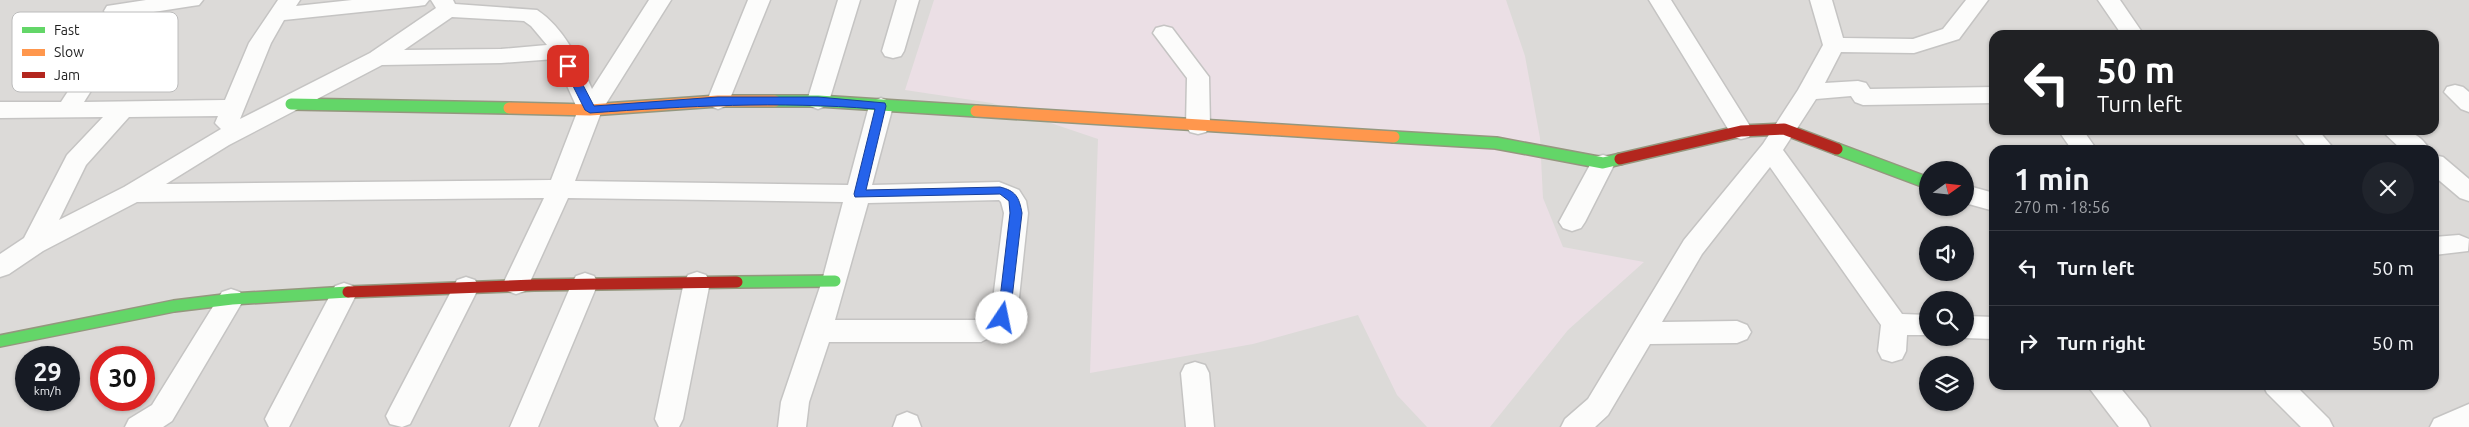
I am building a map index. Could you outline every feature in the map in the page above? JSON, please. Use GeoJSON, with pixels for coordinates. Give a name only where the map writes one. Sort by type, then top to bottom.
{"type":"FeatureCollection","features":[{"type":"Feature","properties":{"kind":"street"},"geometry":{"type":"LineString","coordinates":[[120,0],[115,10],[192,0]]}},
{"type":"Feature","properties":{"kind":"street"},"geometry":{"type":"LineString","coordinates":[[221,139],[260,43],[283,7],[418,0]]}},
{"type":"Feature","properties":{"kind":"street"},"geometry":{"type":"LineString","coordinates":[[516,284],[560,189],[590,110],[660,0]]}},
{"type":"Feature","properties":{"kind":"street"},"geometry":{"type":"LineString","coordinates":[[718,101],[759,0]]}},
{"type":"Feature","properties":{"kind":"street"},"geometry":{"type":"LineString","coordinates":[[818,101],[849,0]]}},
{"type":"Feature","properties":{"kind":"street"},"geometry":{"type":"LineString","coordinates":[[893,51],[908,0]]}},
{"type":"Feature","properties":{"kind":"street"},"geometry":{"type":"LineString","coordinates":[[1660,0],[1741,131]]}},
{"type":"Feature","properties":{"kind":"street"},"geometry":{"type":"LineString","coordinates":[[1834,45],[1914,46],[1951,34],[1977,0]]}},
{"type":"Feature","properties":{"kind":"street"},"geometry":{"type":"LineString","coordinates":[[2109,0],[2130,30]]}},
{"type":"Feature","properties":{"kind":"street"},"geometry":{"type":"LineString","coordinates":[[1576,427],[1598,407],[1693,247],[1771,150],[1809,92],[1834,45],[1824,3]]}},
{"type":"Feature","properties":{"kind":"street"},"geometry":{"type":"LineString","coordinates":[[0,267],[34,244],[133,193],[221,139],[378,58],[445,5],[529,15],[542,24],[561,51],[590,110]]}},
{"type":"Feature","properties":{"kind":"street"},"geometry":{"type":"LineString","coordinates":[[1164,33],[1198,77],[1198,126]]}},
{"type":"Feature","properties":{"kind":"street"},"geometry":{"type":"LineString","coordinates":[[378,58],[501,56],[561,51]]}},
{"type":"Feature","properties":{"kind":"street"},"geometry":{"type":"LineString","coordinates":[[1809,92],[1858,88],[1863,97],[1989,95]]}},
{"type":"Feature","properties":{"kind":"street"},"geometry":{"type":"LineString","coordinates":[[67,110],[79,92]]}},
{"type":"Feature","properties":{"kind":"street"},"geometry":{"type":"LineString","coordinates":[[291,104],[590,110],[718,101],[818,101],[1496,144],[1603,163],[1741,131],[1784,129],[1919,180]]}},
{"type":"Feature","properties":{"kind":"street"},"geometry":{"type":"LineString","coordinates":[[792,427],[795,402],[835,281],[881,106]]}},
{"type":"Feature","properties":{"kind":"street"},"geometry":{"type":"LineString","coordinates":[[0,110],[232,108]]}},
{"type":"Feature","properties":{"kind":"street"},"geometry":{"type":"LineString","coordinates":[[34,244],[76,161],[122,110]]}},
{"type":"Feature","properties":{"kind":"street"},"geometry":{"type":"LineString","coordinates":[[2310,135],[2318,145]]}},
{"type":"Feature","properties":{"kind":"street"},"geometry":{"type":"LineString","coordinates":[[2399,135],[2412,145]]}},
{"type":"Feature","properties":{"kind":"street"},"geometry":{"type":"LineString","coordinates":[[1771,150],[1895,324],[1892,351]]}},
{"type":"Feature","properties":{"kind":"street"},"geometry":{"type":"LineString","coordinates":[[1572,222],[1603,163]]}},
{"type":"Feature","properties":{"kind":"street"},"geometry":{"type":"LineString","coordinates":[[2439,172],[2469,192]]}},
{"type":"Feature","properties":{"kind":"street"},"geometry":{"type":"LineString","coordinates":[[133,193],[560,189],[859,194],[1000,190],[1008,193],[1014,200],[1016,213],[1005,307],[1002,318],[980,331],[818,331]]}},
{"type":"Feature","properties":{"kind":"street"},"geometry":{"type":"LineString","coordinates":[[1974,196],[1989,201]]}},
{"type":"Feature","properties":{"kind":"street"},"geometry":{"type":"LineString","coordinates":[[2439,246],[2466,247]]}},
{"type":"Feature","properties":{"kind":"street"},"geometry":{"type":"LineString","coordinates":[[0,341],[99,319],[231,300],[516,284],[835,281]]}},
{"type":"Feature","properties":{"kind":"street"},"geometry":{"type":"LineString","coordinates":[[669,419],[697,282]]}},
{"type":"Feature","properties":{"kind":"street"},"geometry":{"type":"LineString","coordinates":[[524,427],[585,283]]}},
{"type":"Feature","properties":{"kind":"street"},"geometry":{"type":"LineString","coordinates":[[400,416],[466,287]]}},
{"type":"Feature","properties":{"kind":"street"},"geometry":{"type":"LineString","coordinates":[[279,419],[344,293]]}},
{"type":"Feature","properties":{"kind":"street"},"geometry":{"type":"LineString","coordinates":[[139,427],[162,413],[231,300]]}},
{"type":"Feature","properties":{"kind":"street"},"geometry":{"type":"LineString","coordinates":[[1895,324],[1919,325]]}},
{"type":"Feature","properties":{"kind":"street"},"geometry":{"type":"LineString","coordinates":[[1974,327],[1989,328]]}},
{"type":"Feature","properties":{"kind":"street"},"geometry":{"type":"LineString","coordinates":[[1642,333],[1737,332]]}},
{"type":"Feature","properties":{"kind":"street"},"geometry":{"type":"LineString","coordinates":[[1195,372],[1200,427]]}},
{"type":"Feature","properties":{"kind":"street"},"geometry":{"type":"LineString","coordinates":[[2105,390],[2136,427]]}},
{"type":"Feature","properties":{"kind":"street"},"geometry":{"type":"LineString","coordinates":[[2282,390],[2319,427]]}},
{"type":"Feature","properties":{"kind":"street"},"geometry":{"type":"LineString","coordinates":[[2444,427],[2469,416]]}},
{"type":"Feature","properties":{"kind":"shaded area"},"geometry":{"type":"Polygon","coordinates":[[[0,0],[2469,0],[2469,427],[0,427],[0,0]]]}},
{"type":"Feature","properties":{"kind":"shaded area"},"geometry":{"type":"Polygon","coordinates":[[[934,0],[1506,0],[1525,56],[1540,138],[1543,198],[1563,247],[1644,262],[1568,330],[1490,427],[1427,427],[1397,395],[1358,315],[1253,344],[1090,373],[1098,139],[992,103],[905,90],[934,0]]]}},
{"type":"Feature","properties":{"kind":"traffic: fast"},"geometry":{"type":"LineString","coordinates":[[775,101],[818,101],[976,111]]}},
{"type":"Feature","properties":{"kind":"traffic: fast"},"geometry":{"type":"LineString","coordinates":[[291,104],[509,108]]}},
{"type":"Feature","properties":{"kind":"traffic: fast"},"geometry":{"type":"LineString","coordinates":[[1394,137],[1496,143],[1603,163],[1620,159]]}},
{"type":"Feature","properties":{"kind":"traffic: fast"},"geometry":{"type":"LineString","coordinates":[[1837,149],[1919,180]]}},
{"type":"Feature","properties":{"kind":"traffic: fast"},"geometry":{"type":"LineString","coordinates":[[737,282],[835,281]]}},
{"type":"Feature","properties":{"kind":"traffic: fast"},"geometry":{"type":"LineString","coordinates":[[0,341],[174,306],[232,299],[348,292]]}},
{"type":"Feature","properties":{"kind":"traffic: slow"},"geometry":{"type":"LineString","coordinates":[[509,108],[590,110],[718,101],[775,101]]}},
{"type":"Feature","properties":{"kind":"traffic: slow"},"geometry":{"type":"LineString","coordinates":[[976,111],[1394,137]]}},
{"type":"Feature","properties":{"kind":"traffic: jam"},"geometry":{"type":"LineString","coordinates":[[1620,159],[1741,131],[1784,129],[1837,149]]}},
{"type":"Feature","properties":{"kind":"traffic: jam"},"geometry":{"type":"LineString","coordinates":[[348,292],[534,285],[737,282]]}},
{"type":"Feature","properties":{"kind":"route"},"geometry":{"type":"LineString","coordinates":[[568,66],[590,110],[718,101],[818,101],[881,106],[859,194],[1000,190],[1008,193],[1014,200],[1016,213],[1005,307],[1002,318]]}}]}
